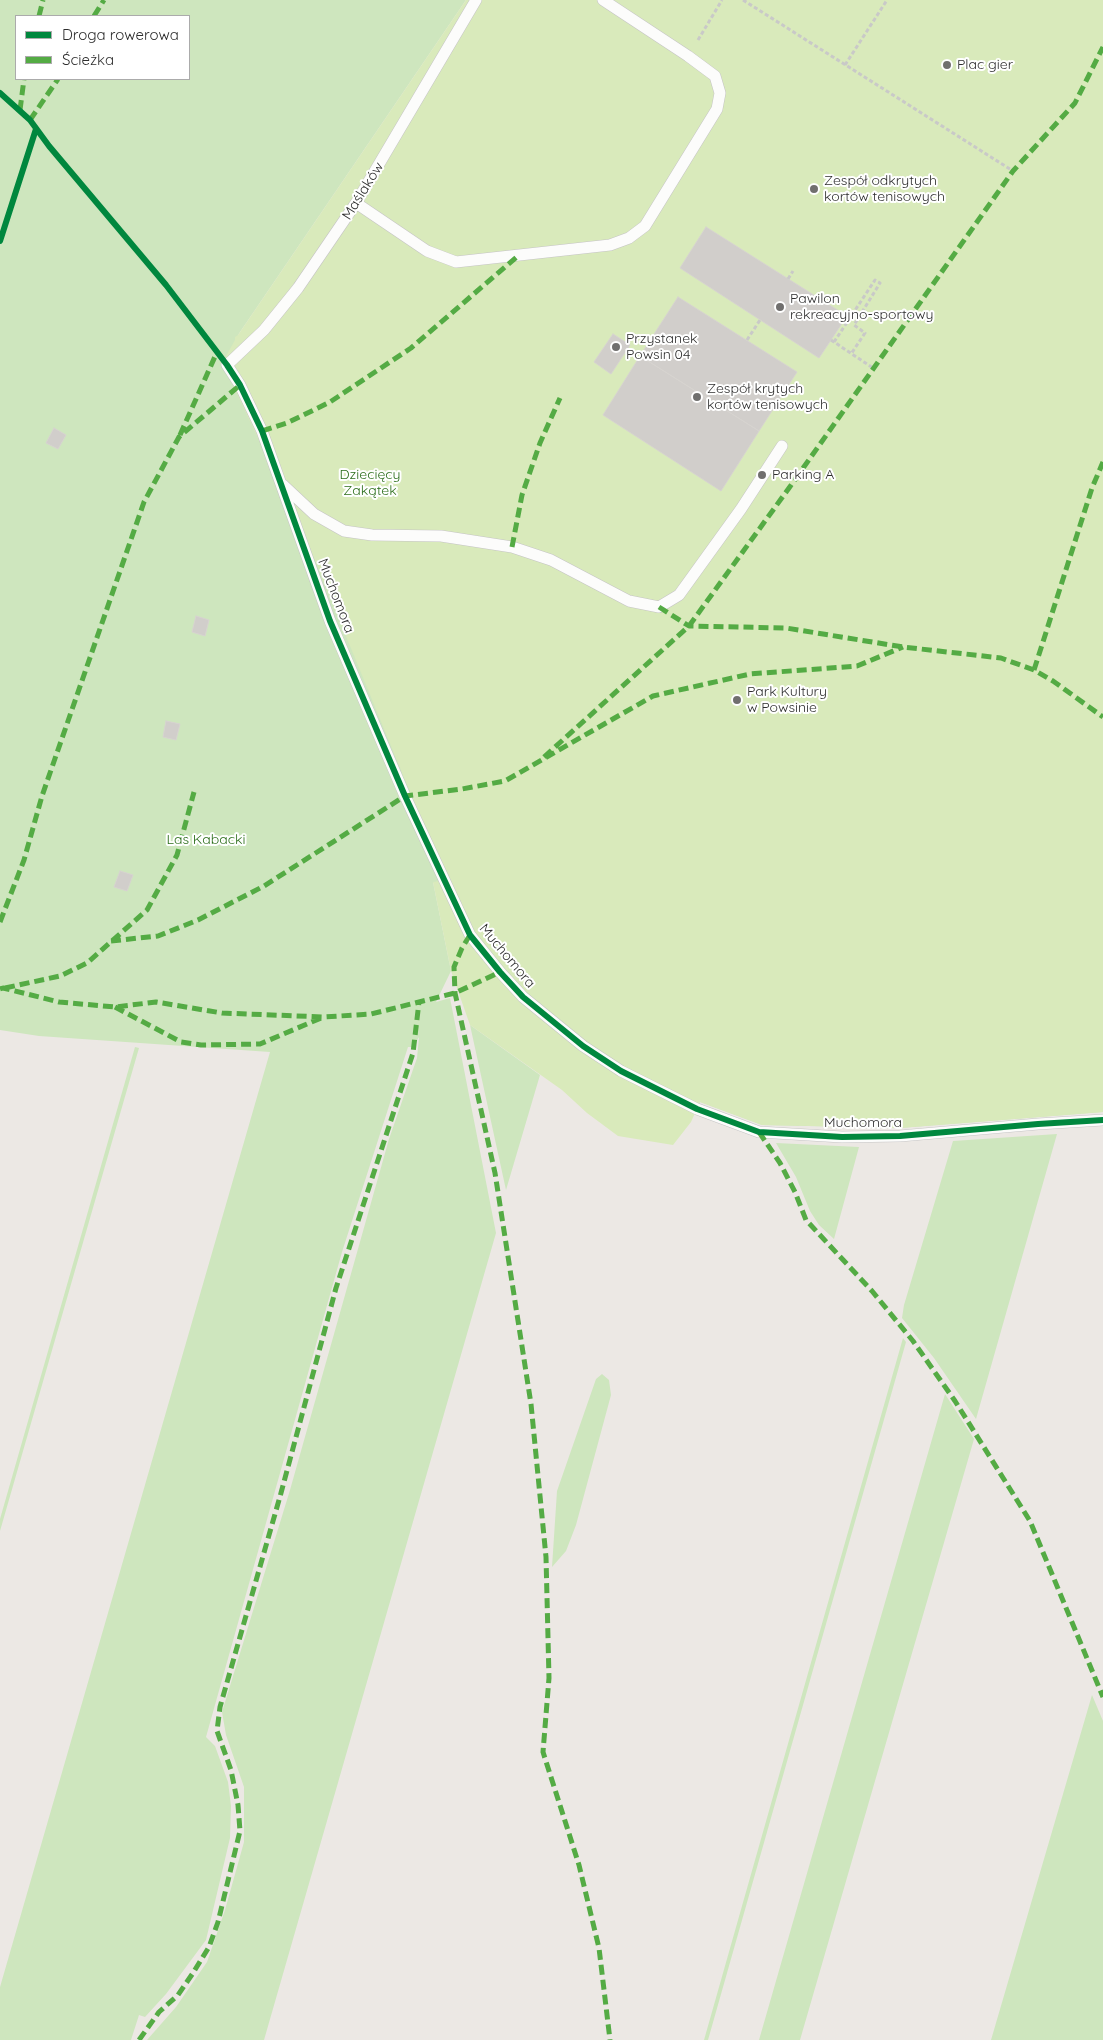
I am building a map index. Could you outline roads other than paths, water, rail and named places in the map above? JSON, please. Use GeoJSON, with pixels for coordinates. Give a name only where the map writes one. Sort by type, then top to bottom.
{"type":"FeatureCollection","features":[{"type":"Feature","properties":{"kind":"lane","name":"Maślaków"},"geometry":{"type":"LineString","coordinates":[[227,365],[264,330],[298,288],[356,203],[476,0]]}},
{"type":"Feature","properties":{"kind":"lane"},"geometry":{"type":"LineString","coordinates":[[356,203],[427,251],[456,262],[610,245],[629,238],[644,226],[717,109],[720,93],[715,76],[603,0]]}},
{"type":"Feature","properties":{"kind":"lane","name":"Muchomora"},"geometry":{"type":"LineString","coordinates":[[227,365],[240,385],[262,430],[330,621],[405,796],[470,935],[500,972],[523,996],[583,1046],[621,1071],[697,1109],[759,1132],[842,1136],[900,1136],[1103,1120]]}},
{"type":"Feature","properties":{"kind":"lane"},"geometry":{"type":"LineString","coordinates":[[280,482],[314,514],[344,530],[372,535],[441,536],[512,547],[551,560],[629,601],[659,607],[680,595],[741,509],[782,446]]}},
{"type":"Feature","properties":{"kind":"place","name":"Plac gier"},"geometry":{"type":"Point","coordinates":[947,65]}},
{"type":"Feature","properties":{"kind":"place","name":"Zespół odkrytych kortów tenisowych"},"geometry":{"type":"Point","coordinates":[814,189]}},
{"type":"Feature","properties":{"kind":"place","name":"Pawilon rekreacyjno-sportowy"},"geometry":{"type":"Point","coordinates":[780,307]}},
{"type":"Feature","properties":{"kind":"place","name":"Przystanek Powsin 04"},"geometry":{"type":"Point","coordinates":[616,347]}},
{"type":"Feature","properties":{"kind":"place","name":"Zespół krytych kortów tenisowych"},"geometry":{"type":"Point","coordinates":[697,397]}},
{"type":"Feature","properties":{"kind":"place","name":"Parking A"},"geometry":{"type":"Point","coordinates":[762,475]}},
{"type":"Feature","properties":{"kind":"place","name":"Park Kultury w Powsinie"},"geometry":{"type":"Point","coordinates":[737,700]}},
{"type":"Feature","properties":{"kind":"park label","name":"Dziecięcy Zakątek"},"geometry":{"type":"Point","coordinates":[370,484]}},
{"type":"Feature","properties":{"kind":"park label","name":"Las Kabacki"},"geometry":{"type":"Point","coordinates":[206,840]}}]}
